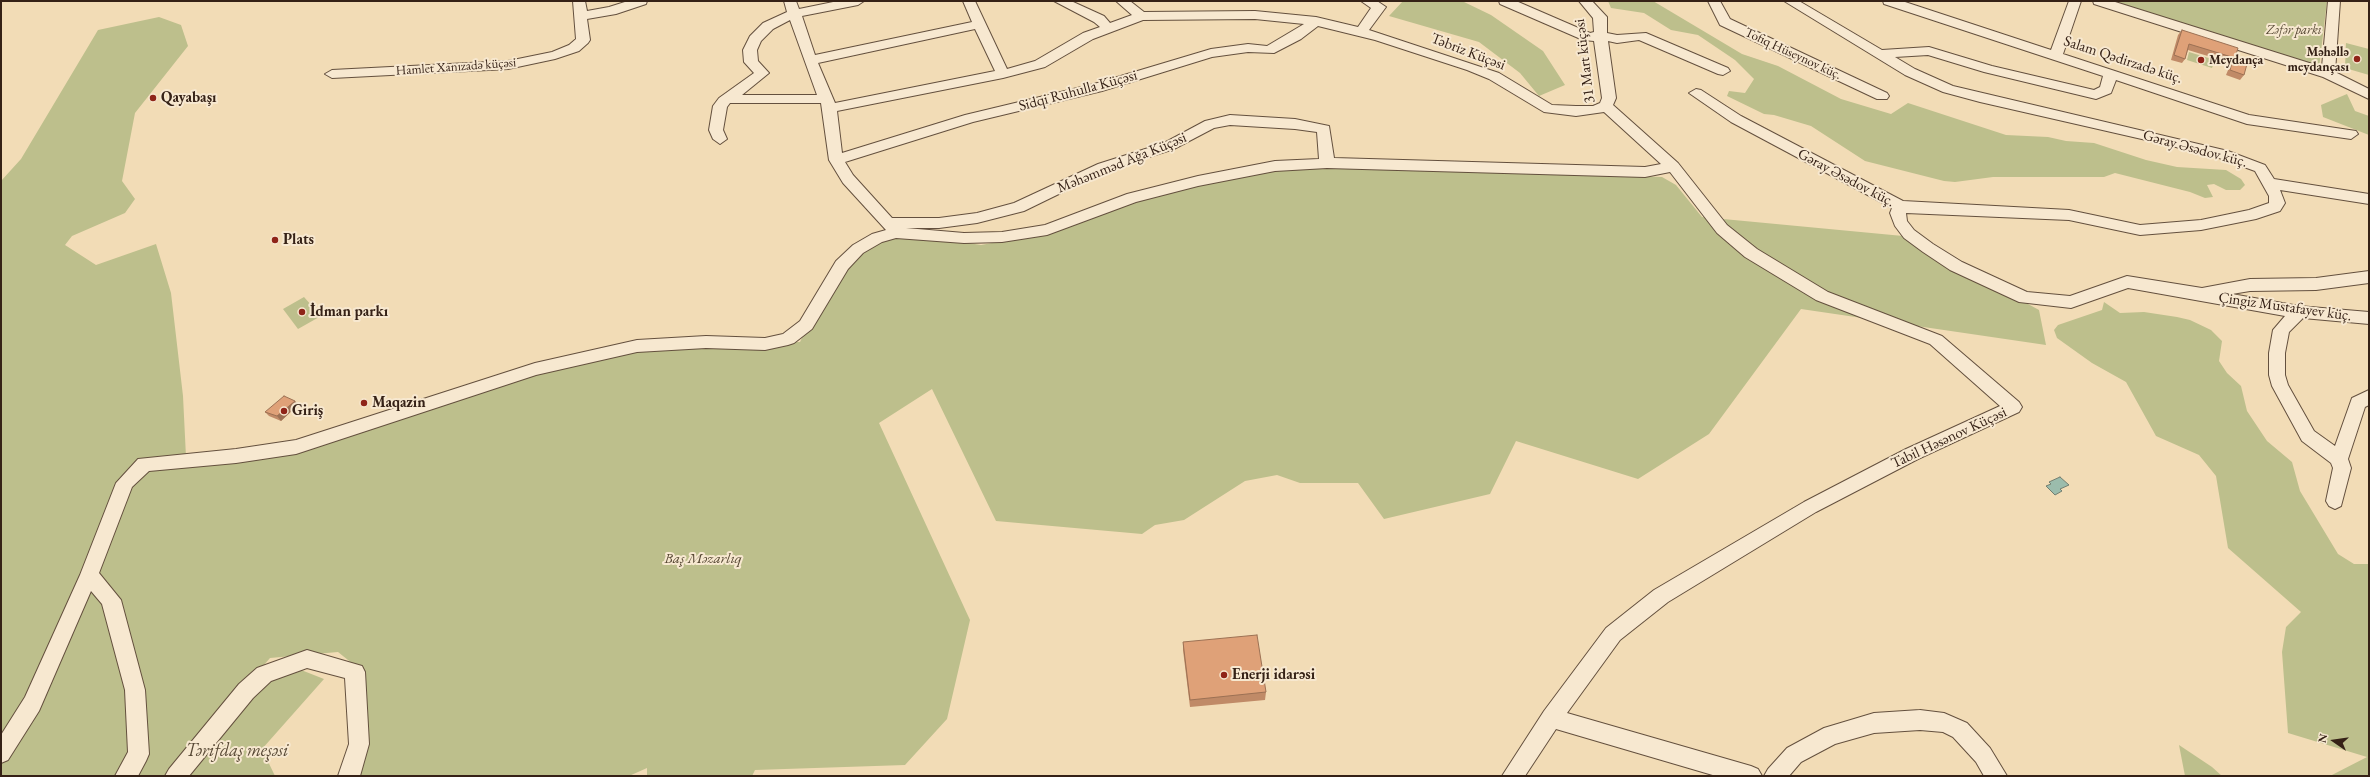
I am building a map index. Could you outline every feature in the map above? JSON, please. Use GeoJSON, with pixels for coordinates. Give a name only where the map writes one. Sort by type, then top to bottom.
{"type":"FeatureCollection","features":[{"type":"Feature","properties":{"kind":"street","name":"Hamlet Xanızadə küçəsi"},"geometry":{"type":"LineString","coordinates":[[332,74],[508,65],[555,55],[574,48],[583,40],[579,1]]}},
{"type":"Feature","properties":{"kind":"street"},"geometry":{"type":"LineString","coordinates":[[581,16],[611,11],[641,1]]}},
{"type":"Feature","properties":{"kind":"street"},"geometry":{"type":"LineString","coordinates":[[790,1],[793,14],[828,104],[836,160],[848,179],[891,228],[964,238],[1002,237],[1047,230],[1132,198],[1198,181],[1275,166],[1327,163],[1645,172],[1673,166]]}},
{"type":"Feature","properties":{"kind":"street"},"geometry":{"type":"LineString","coordinates":[[720,138],[716,130],[720,106],[762,73],[751,62],[750,50],[755,39],[768,26],[793,14],[858,1]]}},
{"type":"Feature","properties":{"kind":"street"},"geometry":{"type":"LineString","coordinates":[[969,1],[1003,74]]}},
{"type":"Feature","properties":{"kind":"street"},"geometry":{"type":"LineString","coordinates":[[1060,1],[1099,19],[1109,29]]}},
{"type":"Feature","properties":{"kind":"street"},"geometry":{"type":"LineString","coordinates":[[727,99],[828,104],[1003,74],[1040,64],[1088,36],[1141,16],[1122,1]]}},
{"type":"Feature","properties":{"kind":"street"},"geometry":{"type":"LineString","coordinates":[[1361,32],[1379,7],[1367,1]]}},
{"type":"Feature","properties":{"kind":"street"},"geometry":{"type":"LineString","coordinates":[[1505,1],[1583,36],[1601,36],[1617,39],[1641,36],[1723,71]]}},
{"type":"Feature","properties":{"kind":"street","name":"31 Mart küçəsi"},"geometry":{"type":"LineString","coordinates":[[1585,1],[1600,17],[1609,98],[1606,106],[1673,166]]}},
{"type":"Feature","properties":{"kind":"street","name":"Gəray Əsədov küç."},"geometry":{"type":"LineString","coordinates":[[1696,93],[1736,119],[1900,206],[2069,214],[2140,230],[2168,229],[2237,218],[2275,207],[2276,196],[2260,168],[2223,154],[1961,92],[1910,72],[1790,1]]}},
{"type":"Feature","properties":{"kind":"street","name":"Salam Qədirzadə küç."},"geometry":{"type":"LineString","coordinates":[[1889,1],[2246,119],[2351,134]]}},
{"type":"Feature","properties":{"kind":"street"},"geometry":{"type":"LineString","coordinates":[[2055,56],[2075,1]]}},
{"type":"Feature","properties":{"kind":"street"},"geometry":{"type":"LineString","coordinates":[[2099,1],[2328,74],[2369,95]]}},
{"type":"Feature","properties":{"kind":"street"},"geometry":{"type":"LineString","coordinates":[[2328,74],[2334,1]]}},
{"type":"Feature","properties":{"kind":"street","name":"Tofiq Hüseynov küç."},"geometry":{"type":"LineString","coordinates":[[1715,2],[1725,22],[1882,96]]}},
{"type":"Feature","properties":{"kind":"street","name":"Təbriz Küçəsi"},"geometry":{"type":"LineString","coordinates":[[1141,16],[1255,15],[1316,21],[1361,32],[1494,76],[1549,109],[1576,111],[1595,110],[1606,106]]}},
{"type":"Feature","properties":{"kind":"street","name":"Sidqi Ruhulla Küçəsi"},"geometry":{"type":"LineString","coordinates":[[836,160],[970,118],[1097,88],[1210,54],[1248,48],[1269,50],[1296,36],[1316,21]]}},
{"type":"Feature","properties":{"kind":"street"},"geometry":{"type":"LineString","coordinates":[[810,60],[980,24]]}},
{"type":"Feature","properties":{"kind":"street"},"geometry":{"type":"LineString","coordinates":[[1879,54],[1929,51],[1989,69],[2096,95],[2106,90],[2111,74]]}},
{"type":"Feature","properties":{"kind":"street","name":"Məhəmməd Ağa Küçəsi"},"geometry":{"type":"LineString","coordinates":[[891,228],[978,218],[1019,207],[1103,167],[1169,146],[1210,124],[1230,120],[1295,124],[1324,129],[1327,163]]}},
{"type":"Feature","properties":{"kind":"street","name":"Tabil Həsənov Küçəsi"},"geometry":{"type":"LineString","coordinates":[[1513,776],[1551,718],[1613,634],[1661,596],[1810,507],[1912,454],[2013,408],[1936,340],[1822,296],[1751,253],[1722,229],[1673,166]]}},
{"type":"Feature","properties":{"kind":"street"},"geometry":{"type":"LineString","coordinates":[[2268,183],[2369,199]]}},
{"type":"Feature","properties":{"kind":"street","name":"Çingiz Mustafayev küç."},"geometry":{"type":"LineString","coordinates":[[1900,206],[1898,213],[1900,222],[1910,234],[1928,248],[1956,266],[2025,298],[2071,302],[2127,282],[2299,312],[2369,318]]}},
{"type":"Feature","properties":{"kind":"street"},"geometry":{"type":"LineString","coordinates":[[1,753],[32,704],[89,575],[125,483],[144,464],[236,456],[296,447],[534,369],[638,346],[706,342],[765,344],[788,339],[806,325],[842,265],[858,249],[891,228]]}},
{"type":"Feature","properties":{"kind":"street","name":"Çingiz Mustafayev küç."},"geometry":{"type":"LineString","coordinates":[[2202,294],[2250,285],[2316,284],[2369,277]]}},
{"type":"Feature","properties":{"kind":"street"},"geometry":{"type":"LineString","coordinates":[[2299,312],[2282,330],[2278,346],[2277,375],[2280,386],[2308,436],[2323,449],[2339,459]]}},
{"type":"Feature","properties":{"kind":"street"},"geometry":{"type":"LineString","coordinates":[[2335,501],[2342,468],[2339,459],[2358,403],[2369,397]]}},
{"type":"Feature","properties":{"kind":"street"},"geometry":{"type":"LineString","coordinates":[[89,575],[112,600],[135,690],[139,754],[126,776]]}},
{"type":"Feature","properties":{"kind":"street"},"geometry":{"type":"LineString","coordinates":[[176,776],[246,691],[264,674],[307,659],[354,672],[360,744],[349,776]]}},
{"type":"Feature","properties":{"kind":"street"},"geometry":{"type":"LineString","coordinates":[[1551,718],[1751,776]]}},
{"type":"Feature","properties":{"kind":"street"},"geometry":{"type":"LineString","coordinates":[[1775,776],[1794,755],[1831,735],[1874,723],[1920,720],[1944,723],[1960,730],[1983,755],[1996,776]]}},
{"type":"Feature","properties":{"kind":"green space"},"geometry":{"type":"Polygon","coordinates":[[[1403,1],[1462,1],[1491,15],[1543,51],[1565,85],[1539,96],[1520,73],[1479,42],[1389,16],[1403,1]]]}},
{"type":"Feature","properties":{"kind":"green space"},"geometry":{"type":"Polygon","coordinates":[[[1608,1],[1653,1],[1742,54],[1778,66],[1841,99],[1891,114],[1908,103],[2006,135],[2048,137],[2066,141],[2094,143],[2146,160],[2177,167],[2226,170],[2241,179],[2245,185],[2240,190],[2226,190],[2214,184],[2207,185],[2213,197],[2205,198],[2190,192],[2115,173],[2104,177],[1993,177],[1955,182],[1944,181],[1865,161],[1811,126],[1774,115],[1764,114],[1727,96],[1729,91],[1745,93],[1754,79],[1735,60],[1698,35],[1671,30],[1644,13],[1611,8],[1608,1]]]}},
{"type":"Feature","properties":{"kind":"green space","name":"Zəfər parkı"},"geometry":{"type":"Polygon","coordinates":[[[2110,1],[2327,1],[2319,68],[2110,1]]]}},
{"type":"Feature","properties":{"kind":"green space","name":"Baş Məzarlıq"},"geometry":{"type":"Polygon","coordinates":[[[159,17],[181,25],[188,46],[135,113],[122,181],[135,199],[125,213],[72,236],[65,245],[96,265],[156,244],[171,293],[183,396],[186,457],[255,457],[412,403],[661,343],[800,342],[825,291],[848,258],[889,237],[944,239],[981,245],[1040,234],[1134,200],[1197,182],[1319,165],[1662,177],[1676,185],[1702,217],[1903,236],[2039,310],[2046,345],[1801,309],[1709,434],[1638,479],[1516,441],[1490,494],[1384,519],[1358,483],[1300,483],[1277,475],[1245,481],[1184,520],[1155,525],[1142,534],[996,521],[932,389],[879,423],[970,620],[947,719],[905,765],[755,770],[752,776],[647,776],[647,768],[629,776],[355,776],[363,672],[338,652],[270,658],[167,776],[1,776],[1,181],[21,159],[98,30],[159,17]]]}},
{"type":"Feature","properties":{"kind":"green space","name":"Məhəllə meydançası"},"geometry":{"type":"Polygon","coordinates":[[[2346,43],[2369,49],[2369,75],[2345,68],[2346,43]]]}},
{"type":"Feature","properties":{"kind":"green space","name":"Meydança"},"geometry":{"type":"Polygon","coordinates":[[[2189,52],[2215,60],[2212,68],[2187,60],[2189,52]]]}},
{"type":"Feature","properties":{"kind":"green space"},"geometry":{"type":"Polygon","coordinates":[[[2347,94],[2355,111],[2369,116],[2369,135],[2323,117],[2321,105],[2347,94]]]}},
{"type":"Feature","properties":{"kind":"green space","name":"İdman parkı"},"geometry":{"type":"Polygon","coordinates":[[[304,297],[321,316],[298,329],[283,309],[304,297]]]}},
{"type":"Feature","properties":{"kind":"green space"},"geometry":{"type":"Polygon","coordinates":[[[2104,302],[2120,313],[2144,312],[2177,317],[2190,320],[2211,330],[2222,341],[2219,361],[2227,373],[2241,386],[2247,411],[2267,441],[2292,462],[2300,491],[2338,554],[2354,564],[2369,564],[2369,776],[2330,776],[2367,757],[2288,733],[2282,652],[2286,627],[2301,612],[2228,548],[2216,476],[2199,455],[2156,436],[2126,382],[2092,363],[2057,338],[2054,330],[2058,325],[2102,310],[2104,302]]]}},
{"type":"Feature","properties":{"kind":"green space","name":"Tərifdaş meşəsi"},"geometry":{"type":"Polygon","coordinates":[[[291,666],[324,679],[262,749],[275,776],[183,776],[259,684],[291,666]]]}},
{"type":"Feature","properties":{"kind":"green space"},"geometry":{"type":"Polygon","coordinates":[[[2179,745],[2212,767],[2222,776],[2185,776],[2179,745]]]}},
{"type":"Feature","properties":{"kind":"shaded area"},"geometry":{"type":"Polygon","coordinates":[[[2060,477],[2069,485],[2060,489],[2062,491],[2055,495],[2046,486],[2051,484],[2049,482],[2060,477]]]}},
{"type":"Feature","properties":{"kind":"building"},"geometry":{"type":"Polygon","coordinates":[[[2182,30],[2238,48],[2235,58],[2189,44],[2185,59],[2174,55],[2182,30]]]}},
{"type":"Feature","properties":{"kind":"building"},"geometry":{"type":"Polygon","coordinates":[[[2233,59],[2247,64],[2244,75],[2230,70],[2233,59]]]}},
{"type":"Feature","properties":{"kind":"building"},"geometry":{"type":"Polygon","coordinates":[[[284,396],[295,401],[277,416],[265,412],[284,396]]]}},
{"type":"Feature","properties":{"kind":"building","name":"Enerji idarəsi"},"geometry":{"type":"Polygon","coordinates":[[[1257,635],[1266,692],[1190,700],[1183,642],[1257,635]]]}},
{"type":"Feature","properties":{"kind":"place","name":"Məhəllə meydançası"},"geometry":{"type":"Point","coordinates":[2357,59]}},
{"type":"Feature","properties":{"kind":"place","name":"Meydança"},"geometry":{"type":"Point","coordinates":[2201,60]}},
{"type":"Feature","properties":{"kind":"place","name":"Qayabaşı"},"geometry":{"type":"Point","coordinates":[153,98]}},
{"type":"Feature","properties":{"kind":"place","name":"Plats"},"geometry":{"type":"Point","coordinates":[275,240]}},
{"type":"Feature","properties":{"kind":"place","name":"İdman parkı"},"geometry":{"type":"Point","coordinates":[302,312]}},
{"type":"Feature","properties":{"kind":"place","name":"Maqazin"},"geometry":{"type":"Point","coordinates":[364,403]}},
{"type":"Feature","properties":{"kind":"place","name":"Giriş"},"geometry":{"type":"Point","coordinates":[284,411]}},
{"type":"Feature","properties":{"kind":"place","name":"Enerji idarəsi"},"geometry":{"type":"Point","coordinates":[1224,675]}}]}
